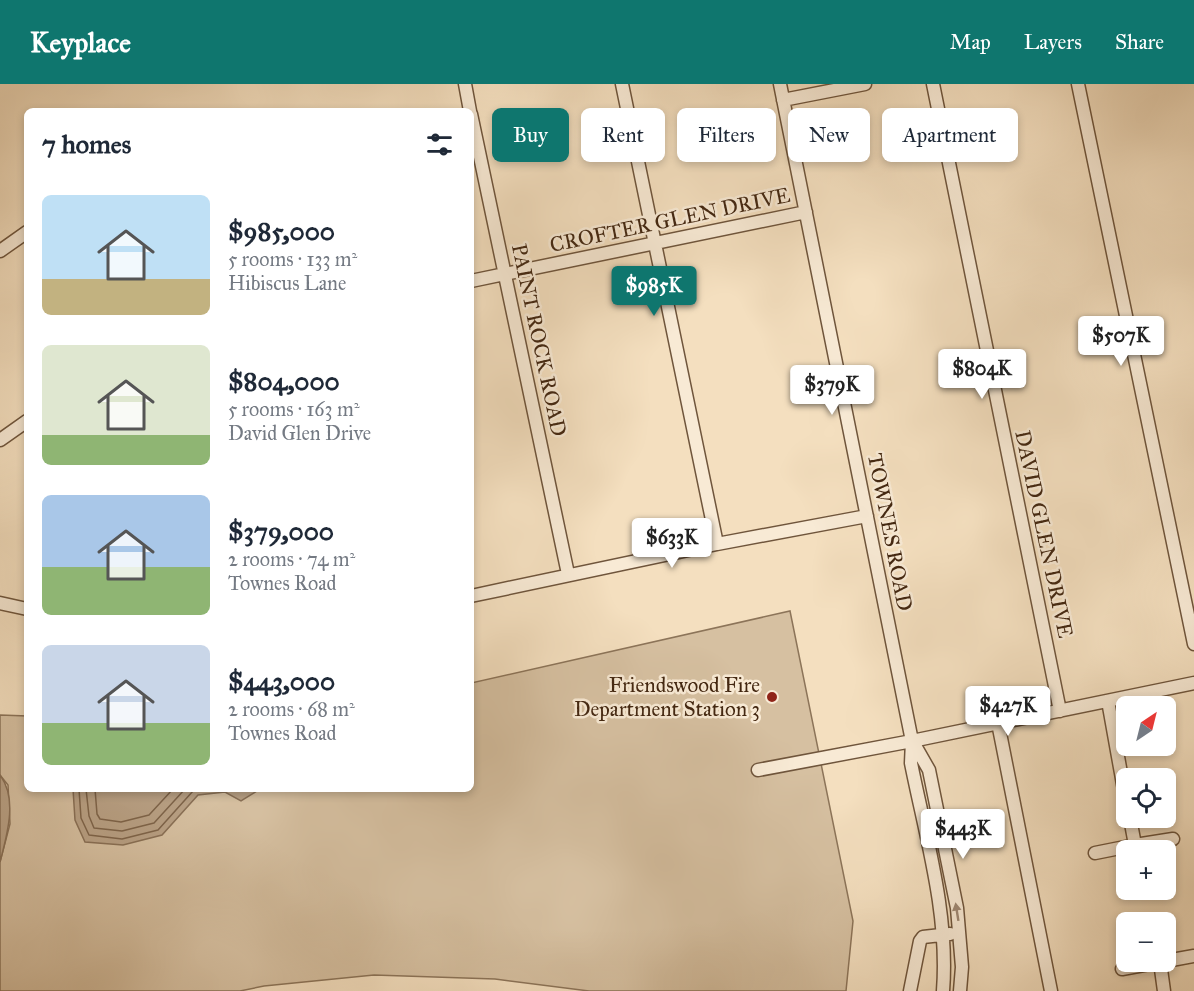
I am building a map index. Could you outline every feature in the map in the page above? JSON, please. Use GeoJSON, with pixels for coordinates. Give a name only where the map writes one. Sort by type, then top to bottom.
{"type":"FeatureCollection","features":[{"type":"Feature","properties":{"kind":"street","name":"PAINT ROCK ROAD"},"geometry":{"type":"LineString","coordinates":[[465,84],[470,108]]}},
{"type":"Feature","properties":{"kind":"street"},"geometry":{"type":"LineString","coordinates":[[622,84],[717,544]]}},
{"type":"Feature","properties":{"kind":"street","name":"TOWNES ROAD"},"geometry":{"type":"LineString","coordinates":[[780,84],[912,741],[911,763],[944,934],[943,991]]}},
{"type":"Feature","properties":{"kind":"street"},"geometry":{"type":"LineString","coordinates":[[783,100],[865,84]]}},
{"type":"Feature","properties":{"kind":"street","name":"DAVID GLEN DRIVE"},"geometry":{"type":"LineString","coordinates":[[933,84],[1060,711]]}},
{"type":"Feature","properties":{"kind":"street"},"geometry":{"type":"LineString","coordinates":[[1078,84],[1194,644]]}},
{"type":"Feature","properties":{"kind":"street","name":"PAINT ROCK ROAD"},"geometry":{"type":"LineString","coordinates":[[474,127],[568,574]]}},
{"type":"Feature","properties":{"kind":"street","name":"CROFTER GLEN DRIVE"},"geometry":{"type":"LineString","coordinates":[[474,280],[806,212]]}},
{"type":"Feature","properties":{"kind":"street"},"geometry":{"type":"LineString","coordinates":[[0,251],[24,234]]}},
{"type":"Feature","properties":{"kind":"street"},"geometry":{"type":"LineString","coordinates":[[0,440],[24,423]]}},
{"type":"Feature","properties":{"kind":"street"},"geometry":{"type":"LineString","coordinates":[[474,595],[568,574],[867,516]]}},
{"type":"Feature","properties":{"kind":"street"},"geometry":{"type":"LineString","coordinates":[[0,603],[24,608]]}},
{"type":"Feature","properties":{"kind":"street"},"geometry":{"type":"LineString","coordinates":[[758,770],[1194,684]]}},
{"type":"Feature","properties":{"kind":"street"},"geometry":{"type":"LineString","coordinates":[[1108,701],[1120,768]]}},
{"type":"Feature","properties":{"kind":"street"},"geometry":{"type":"LineString","coordinates":[[998,723],[1051,991]]}},
{"type":"Feature","properties":{"kind":"street","name":"TOWNES ROAD"},"geometry":{"type":"LineString","coordinates":[[912,741],[929,770],[957,908],[962,967],[960,991]]}},
{"type":"Feature","properties":{"kind":"street"},"geometry":{"type":"LineString","coordinates":[[1167,840],[1173,839]]}},
{"type":"Feature","properties":{"kind":"street"},"geometry":{"type":"LineString","coordinates":[[1095,853],[1116,849]]}},
{"type":"Feature","properties":{"kind":"street"},"geometry":{"type":"LineString","coordinates":[[910,991],[920,941],[923,937],[944,934],[960,935]]}},
{"type":"Feature","properties":{"kind":"street"},"geometry":{"type":"LineString","coordinates":[[1176,959],[1194,956]]}},
{"type":"Feature","properties":{"kind":"street"},"geometry":{"type":"LineString","coordinates":[[1163,972],[1164,991]]}},
{"type":"Feature","properties":{"kind":"shaded area"},"geometry":{"type":"Polygon","coordinates":[[[790,611],[853,921],[846,991],[589,991],[495,979],[374,975],[264,986],[240,991],[0,991],[0,862],[10,824],[8,785],[0,775],[0,715],[24,716],[24,792],[474,792],[474,682],[790,611]]]}},
{"type":"Feature","properties":{"kind":"water"},"geometry":{"type":"Polygon","coordinates":[[[0,775],[9,795],[10,806],[8,829],[0,862],[0,775]]]}},
{"type":"Feature","properties":{"kind":"water"},"geometry":{"type":"Polygon","coordinates":[[[73,792],[225,792],[198,795],[162,835],[123,845],[85,842],[75,820],[73,792]]]}},
{"type":"Feature","properties":{"kind":"water"},"geometry":{"type":"Polygon","coordinates":[[[225,792],[255,792],[241,801],[225,792]]]}},
{"type":"Feature","properties":{"kind":"place","name":"Friendswood Fire Department Station 3"},"geometry":{"type":"Point","coordinates":[772,697]}}]}
